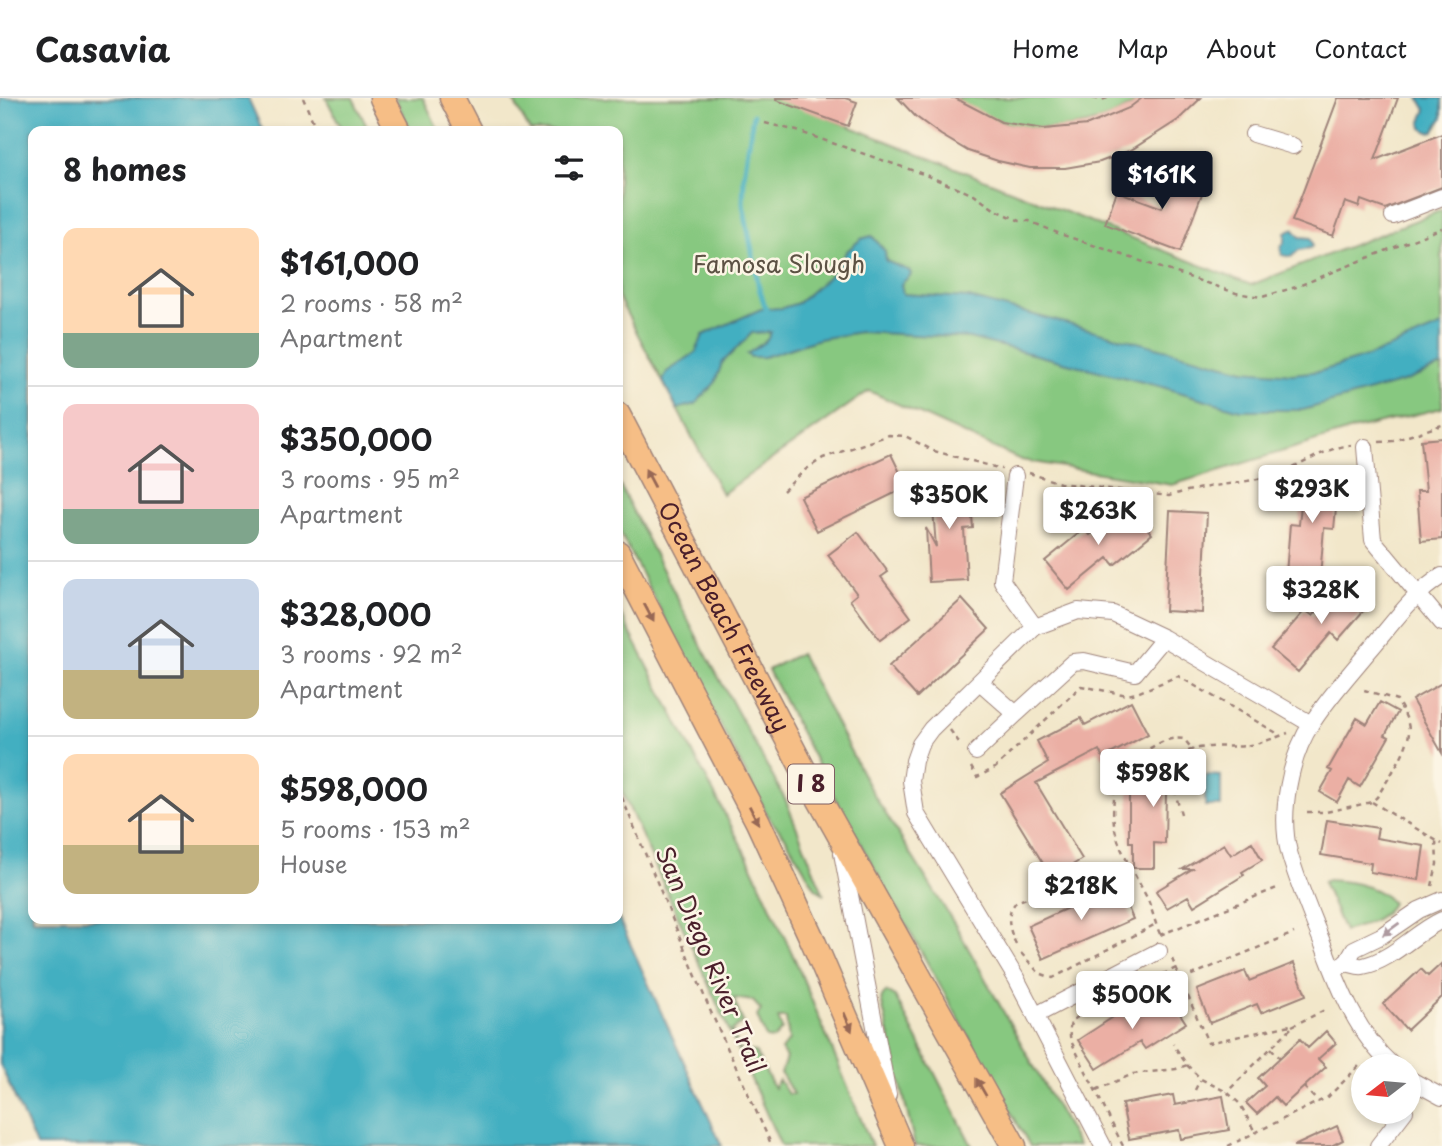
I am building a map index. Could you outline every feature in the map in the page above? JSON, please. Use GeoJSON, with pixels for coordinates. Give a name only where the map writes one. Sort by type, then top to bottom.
{"type":"FeatureCollection","features":[{"type":"Feature","properties":{"kind":"highway"},"geometry":{"type":"LineString","coordinates":[[382,98],[396,126]]}},
{"type":"Feature","properties":{"kind":"highway"},"geometry":{"type":"LineString","coordinates":[[452,98],[466,126]]}},
{"type":"Feature","properties":{"kind":"highway","name":"Ocean Beach Freeway"},"geometry":{"type":"LineString","coordinates":[[623,424],[839,834],[1014,1146]]}},
{"type":"Feature","properties":{"kind":"highway","name":"I 8"},"geometry":{"type":"LineString","coordinates":[[623,563],[758,822],[898,1137]]}},
{"type":"Feature","properties":{"kind":"lane"},"geometry":{"type":"LineString","coordinates":[[1253,134],[1293,146]]}},
{"type":"Feature","properties":{"kind":"lane"},"geometry":{"type":"LineString","coordinates":[[1393,216],[1442,197]]}},
{"type":"Feature","properties":{"kind":"lane"},"geometry":{"type":"LineString","coordinates":[[1366,445],[1373,540],[1442,623]]}},
{"type":"Feature","properties":{"kind":"lane"},"geometry":{"type":"LineString","coordinates":[[1016,473],[1002,581],[1035,627]]}},
{"type":"Feature","properties":{"kind":"lane"},"geometry":{"type":"LineString","coordinates":[[1382,1054],[1365,1035],[1346,1001],[1340,966],[1305,900],[1289,849],[1286,795],[1302,741],[1311,724],[1345,679],[1417,595],[1442,576]]}},
{"type":"Feature","properties":{"kind":"lane"},"geometry":{"type":"LineString","coordinates":[[1103,1146],[1036,1015],[916,813],[911,781],[920,744],[1035,627],[1078,611],[1113,614],[1164,638],[1311,724]]}},
{"type":"Feature","properties":{"kind":"lane"},"geometry":{"type":"LineString","coordinates":[[969,755],[1073,662],[1084,660],[1135,673],[1164,638]]}},
{"type":"Feature","properties":{"kind":"lane"},"geometry":{"type":"LineString","coordinates":[[980,682],[1016,714]]}},
{"type":"Feature","properties":{"kind":"lane"},"geometry":{"type":"LineString","coordinates":[[839,834],[898,1137]]}},
{"type":"Feature","properties":{"kind":"lane"},"geometry":{"type":"LineString","coordinates":[[1340,966],[1354,949],[1381,936],[1419,910],[1442,900]]}},
{"type":"Feature","properties":{"kind":"lane"},"geometry":{"type":"LineString","coordinates":[[1340,966],[1362,967],[1386,956],[1426,927],[1442,920]]}},
{"type":"Feature","properties":{"kind":"lane"},"geometry":{"type":"LineString","coordinates":[[1036,1015],[1164,946]]}},
{"type":"Feature","properties":{"kind":"lane"},"geometry":{"type":"LineString","coordinates":[[1421,1086],[1442,1097]]}},
{"type":"Feature","properties":{"kind":"lane"},"geometry":{"type":"LineString","coordinates":[[1378,1146],[1395,1124]]}},
{"type":"Feature","properties":{"kind":"path"},"geometry":{"type":"LineString","coordinates":[[303,98],[315,126]]}},
{"type":"Feature","properties":{"kind":"path"},"geometry":{"type":"LineString","coordinates":[[1093,98],[1108,98]]}},
{"type":"Feature","properties":{"kind":"path"},"geometry":{"type":"LineString","coordinates":[[765,123],[797,131],[923,174],[974,195],[993,209],[1020,221],[1029,221],[1236,293],[1262,298],[1296,288],[1442,228]]}},
{"type":"Feature","properties":{"kind":"path"},"geometry":{"type":"LineString","coordinates":[[783,491],[805,470],[823,458],[889,435],[905,436],[934,450],[1060,483],[1169,496],[1281,472],[1338,446],[1393,441],[1442,425]]}},
{"type":"Feature","properties":{"kind":"path"},"geometry":{"type":"LineString","coordinates":[[941,720],[969,755],[977,776],[995,768],[1081,686],[1127,695],[1178,676],[1275,732],[1279,737]]}},
{"type":"Feature","properties":{"kind":"path"},"geometry":{"type":"LineString","coordinates":[[1307,812],[1326,812],[1372,802],[1405,748],[1409,732],[1407,718],[1397,700],[1364,690]]}},
{"type":"Feature","properties":{"kind":"path"},"geometry":{"type":"LineString","coordinates":[[1181,814],[1175,783],[1178,759],[1193,750],[1242,747],[1279,737],[1311,724]]}},
{"type":"Feature","properties":{"kind":"path"},"geometry":{"type":"LineString","coordinates":[[1193,750],[1185,739],[1168,740],[1133,759],[1118,775],[1113,802],[1113,824],[1118,842],[1153,912],[1164,946],[1182,979],[1208,1043],[1291,1026],[1327,1009]]}},
{"type":"Feature","properties":{"kind":"path","name":"San Diego River Trail"},"geometry":{"type":"LineString","coordinates":[[623,800],[710,1010],[772,1146]]}},
{"type":"Feature","properties":{"kind":"path"},"geometry":{"type":"LineString","coordinates":[[1372,802],[1442,844]]}},
{"type":"Feature","properties":{"kind":"path"},"geometry":{"type":"LineString","coordinates":[[1432,886],[1437,864],[1436,841]]}},
{"type":"Feature","properties":{"kind":"path"},"geometry":{"type":"LineString","coordinates":[[1128,864],[1088,881],[1042,892],[1016,902],[1009,916],[1013,937],[1030,964],[1053,978],[1156,924]]}},
{"type":"Feature","properties":{"kind":"path"},"geometry":{"type":"LineString","coordinates":[[1164,946],[1277,888]]}},
{"type":"Feature","properties":{"kind":"path"},"geometry":{"type":"LineString","coordinates":[[1182,979],[1294,933]]}},
{"type":"Feature","properties":{"kind":"path"},"geometry":{"type":"LineString","coordinates":[[1124,1146],[1071,1041],[1069,1032],[1072,1020],[1177,968]]}},
{"type":"Feature","properties":{"kind":"path"},"geometry":{"type":"LineString","coordinates":[[1227,1092],[1291,1026]]}},
{"type":"Feature","properties":{"kind":"path"},"geometry":{"type":"LineString","coordinates":[[1173,1044],[1187,1065],[1201,1079],[1227,1092],[1240,1104],[1255,1133]]}},
{"type":"Feature","properties":{"kind":"path"},"geometry":{"type":"LineString","coordinates":[[1271,1048],[1280,1058]]}},
{"type":"Feature","properties":{"kind":"path"},"geometry":{"type":"LineString","coordinates":[[1096,1090],[1133,1074],[1176,1069],[1187,1065]]}},
{"type":"Feature","properties":{"kind":"path"},"geometry":{"type":"LineString","coordinates":[[1228,1146],[1328,1097],[1351,1073]]}},
{"type":"Feature","properties":{"kind":"path"},"geometry":{"type":"LineString","coordinates":[[1195,1090],[1201,1079]]}},
{"type":"Feature","properties":{"kind":"path"},"geometry":{"type":"LineString","coordinates":[[1304,1087],[1318,1102]]}},
{"type":"Feature","properties":{"kind":"green space"},"geometry":{"type":"Polygon","coordinates":[[[326,98],[353,98],[367,126],[340,126],[326,98]]]}},
{"type":"Feature","properties":{"kind":"green space"},"geometry":{"type":"Polygon","coordinates":[[[395,98],[423,98],[437,126],[409,126],[395,98]]]}},
{"type":"Feature","properties":{"kind":"green space","name":"Famosa Slough"},"geometry":{"type":"Polygon","coordinates":[[[512,98],[778,98],[1251,285],[1442,210],[1442,408],[1356,429],[1172,485],[1021,460],[869,391],[722,494],[623,306],[623,126],[527,126],[512,98]]]}},
{"type":"Feature","properties":{"kind":"green space"},"geometry":{"type":"Polygon","coordinates":[[[955,98],[1142,98],[1099,121],[1049,128],[1024,127],[999,121],[955,98]]]}},
{"type":"Feature","properties":{"kind":"green space"},"geometry":{"type":"Polygon","coordinates":[[[623,492],[701,645],[786,801],[823,893],[816,889],[784,835],[770,820],[623,539],[623,492]]]}},
{"type":"Feature","properties":{"kind":"green space"},"geometry":{"type":"Polygon","coordinates":[[[623,619],[752,866],[796,962],[872,1146],[781,1146],[623,794],[623,619]],[[733,998],[743,1022],[732,1031],[740,1050],[755,1052],[774,1088],[779,1080],[788,1094],[793,1094],[781,1073],[786,1058],[781,1050],[789,1040],[786,1018],[778,1018],[782,1029],[774,1039],[766,1038],[757,1016],[761,1010],[753,1001],[733,998]]]}},
{"type":"Feature","properties":{"kind":"green space"},"geometry":{"type":"Polygon","coordinates":[[[800,653],[869,787],[957,928],[1078,1146],[1030,1146],[834,796],[768,670],[800,653]]]}},
{"type":"Feature","properties":{"kind":"green space"},"geometry":{"type":"Polygon","coordinates":[[[1327,880],[1371,888],[1392,903],[1378,918],[1344,931],[1323,882],[1327,880]]]}},
{"type":"Feature","properties":{"kind":"green space"},"geometry":{"type":"Polygon","coordinates":[[[886,992],[895,996],[972,1146],[915,1146],[881,999],[886,992]]]}},
{"type":"Feature","properties":{"kind":"water"},"geometry":{"type":"Polygon","coordinates":[[[0,98],[248,98],[261,126],[28,126],[28,924],[621,924],[722,1146],[36,1146],[0,1064],[0,98]]]}},
{"type":"Feature","properties":{"kind":"water"},"geometry":{"type":"Polygon","coordinates":[[[1419,98],[1442,98],[1442,118],[1434,131],[1429,132],[1422,128],[1421,121],[1426,110],[1419,98]]]}},
{"type":"Feature","properties":{"kind":"water"},"geometry":{"type":"Polygon","coordinates":[[[1293,229],[1300,237],[1311,238],[1313,246],[1299,250],[1291,257],[1282,255],[1285,233],[1293,229]]]}},
{"type":"Feature","properties":{"kind":"water"},"geometry":{"type":"Polygon","coordinates":[[[872,236],[885,251],[886,261],[910,271],[911,275],[901,284],[903,294],[969,298],[1244,370],[1292,374],[1321,371],[1369,356],[1442,326],[1442,366],[1406,381],[1303,410],[1240,410],[1162,387],[969,338],[860,332],[819,339],[764,357],[751,357],[747,354],[767,340],[771,332],[752,333],[722,363],[715,383],[695,404],[677,409],[663,381],[667,372],[696,352],[703,335],[761,309],[782,308],[798,303],[837,269],[846,252],[861,239],[872,236]]]}},
{"type":"Feature","properties":{"kind":"water"},"geometry":{"type":"Polygon","coordinates":[[[1205,775],[1221,776],[1221,806],[1205,806],[1205,775]]]}},
{"type":"Feature","properties":{"kind":"building"},"geometry":{"type":"Polygon","coordinates":[[[776,98],[845,98],[857,102],[848,126],[776,98]]]}},
{"type":"Feature","properties":{"kind":"building"},"geometry":{"type":"Polygon","coordinates":[[[898,98],[955,98],[1001,122],[1044,129],[1088,125],[1129,108],[1142,98],[1201,98],[1178,120],[1131,150],[1100,162],[1065,168],[1030,168],[968,151],[915,116],[898,98]]]}},
{"type":"Feature","properties":{"kind":"building"},"geometry":{"type":"Polygon","coordinates":[[[1338,98],[1398,98],[1375,160],[1442,134],[1442,187],[1385,209],[1361,200],[1359,207],[1345,202],[1333,236],[1292,221],[1338,98]]]}},
{"type":"Feature","properties":{"kind":"building"},"geometry":{"type":"Polygon","coordinates":[[[1178,164],[1209,175],[1180,252],[1105,224],[1117,191],[1162,208],[1178,164]]]}},
{"type":"Feature","properties":{"kind":"building"},"geometry":{"type":"Polygon","coordinates":[[[1442,438],[1442,539],[1421,541],[1417,491],[1426,491],[1421,440],[1442,438]]]}},
{"type":"Feature","properties":{"kind":"building"},"geometry":{"type":"Polygon","coordinates":[[[891,454],[907,487],[817,531],[800,497],[891,454]]]}},
{"type":"Feature","properties":{"kind":"building"},"geometry":{"type":"Polygon","coordinates":[[[1304,474],[1339,477],[1334,529],[1324,528],[1320,577],[1286,574],[1290,524],[1299,525],[1304,474]]]}},
{"type":"Feature","properties":{"kind":"building"},"geometry":{"type":"Polygon","coordinates":[[[969,480],[973,528],[964,529],[967,580],[929,582],[926,528],[936,547],[931,482],[969,480]]]}},
{"type":"Feature","properties":{"kind":"building"},"geometry":{"type":"Polygon","coordinates":[[[1127,505],[1152,534],[1114,565],[1108,558],[1069,590],[1045,561],[1084,529],[1090,535],[1127,505]]]}},
{"type":"Feature","properties":{"kind":"building"},"geometry":{"type":"Polygon","coordinates":[[[1170,511],[1207,513],[1202,613],[1165,611],[1170,511]]]}},
{"type":"Feature","properties":{"kind":"building"},"geometry":{"type":"Polygon","coordinates":[[[858,532],[888,572],[881,577],[911,617],[880,640],[850,600],[857,594],[828,555],[858,532]]]}},
{"type":"Feature","properties":{"kind":"building"},"geometry":{"type":"Polygon","coordinates":[[[1345,579],[1371,602],[1338,640],[1331,633],[1298,672],[1271,649],[1305,610],[1313,616],[1345,579]]]}},
{"type":"Feature","properties":{"kind":"building"},"geometry":{"type":"Polygon","coordinates":[[[962,599],[989,629],[917,697],[889,666],[962,599]]]}},
{"type":"Feature","properties":{"kind":"building"},"geometry":{"type":"Polygon","coordinates":[[[1442,683],[1442,753],[1412,700],[1442,683]]]}},
{"type":"Feature","properties":{"kind":"building"},"geometry":{"type":"Polygon","coordinates":[[[1131,701],[1148,734],[1103,758],[1099,750],[1036,783],[1082,859],[1052,878],[1000,793],[1048,763],[1037,741],[1081,718],[1085,725],[1131,701]]]}},
{"type":"Feature","properties":{"kind":"building"},"geometry":{"type":"Polygon","coordinates":[[[1380,702],[1398,712],[1385,735],[1389,737],[1360,787],[1349,780],[1337,802],[1320,792],[1332,771],[1328,769],[1357,718],[1367,724],[1380,702]]]}},
{"type":"Feature","properties":{"kind":"building"},"geometry":{"type":"Polygon","coordinates":[[[1142,761],[1162,761],[1162,772],[1199,772],[1199,791],[1166,791],[1165,844],[1154,843],[1154,868],[1133,868],[1133,842],[1129,842],[1129,785],[1142,785],[1142,761]]]}},
{"type":"Feature","properties":{"kind":"building"},"geometry":{"type":"Polygon","coordinates":[[[1327,820],[1378,828],[1376,838],[1424,846],[1419,880],[1370,872],[1371,863],[1321,855],[1327,820]]]}},
{"type":"Feature","properties":{"kind":"building"},"geometry":{"type":"Polygon","coordinates":[[[1252,842],[1262,860],[1242,872],[1244,875],[1194,906],[1188,896],[1167,908],[1156,891],[1192,869],[1183,869],[1224,844],[1231,855],[1252,842]]]}},
{"type":"Feature","properties":{"kind":"building"},"geometry":{"type":"Polygon","coordinates":[[[1118,885],[1133,919],[1043,959],[1028,926],[1118,885]]]}},
{"type":"Feature","properties":{"kind":"building"},"geometry":{"type":"Polygon","coordinates":[[[1294,963],[1306,995],[1261,1013],[1257,1004],[1210,1023],[1197,990],[1245,971],[1249,981],[1294,963]]]}},
{"type":"Feature","properties":{"kind":"building"},"geometry":{"type":"Polygon","coordinates":[[[1442,963],[1442,997],[1407,1030],[1383,1004],[1421,969],[1428,976],[1442,963]]]}},
{"type":"Feature","properties":{"kind":"building"},"geometry":{"type":"Polygon","coordinates":[[[1167,994],[1186,1023],[1145,1049],[1140,1042],[1097,1069],[1078,1040],[1121,1012],[1127,1020],[1167,994]]]}},
{"type":"Feature","properties":{"kind":"building"},"geometry":{"type":"Polygon","coordinates":[[[1326,1031],[1336,1043],[1318,1059],[1326,1067],[1283,1106],[1275,1097],[1257,1114],[1246,1103],[1265,1086],[1258,1078],[1300,1039],[1308,1048],[1326,1031]]]}},
{"type":"Feature","properties":{"kind":"building"},"geometry":{"type":"Polygon","coordinates":[[[1173,1095],[1175,1105],[1223,1096],[1229,1130],[1181,1139],[1179,1130],[1129,1139],[1122,1104],[1173,1095]]]}},
{"type":"Feature","properties":{"kind":"building"},"geometry":{"type":"Polygon","coordinates":[[[1337,1126],[1343,1140],[1331,1146],[1294,1146],[1337,1126]]]}},
{"type":"Feature","properties":{"kind":"waterway"},"geometry":{"type":"LineString","coordinates":[[753,115],[744,176],[743,204],[759,288],[768,315]]}}]}
